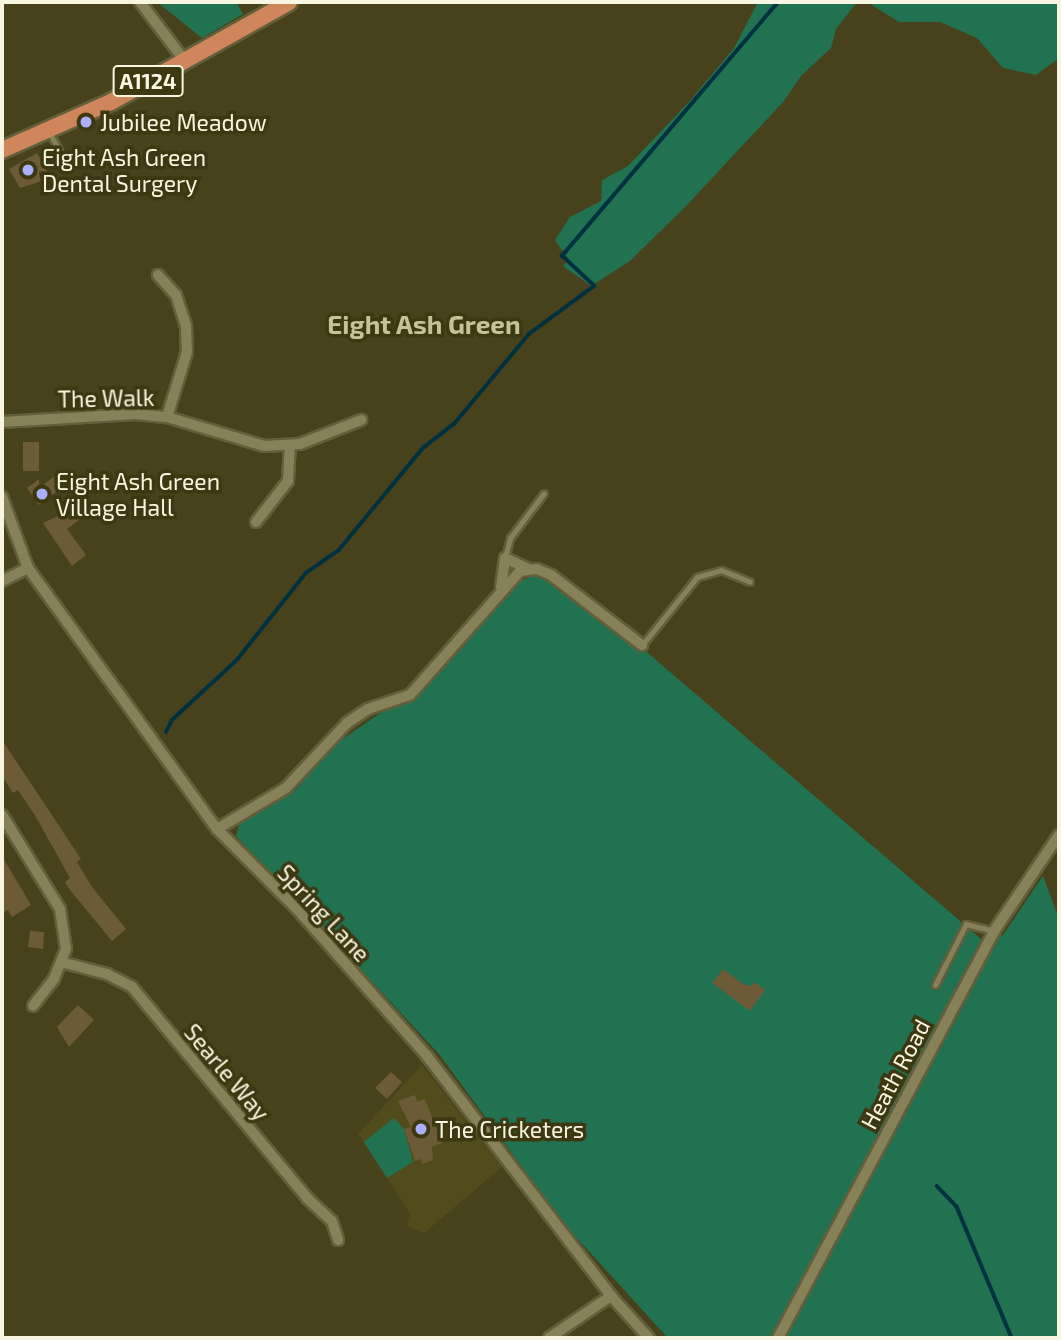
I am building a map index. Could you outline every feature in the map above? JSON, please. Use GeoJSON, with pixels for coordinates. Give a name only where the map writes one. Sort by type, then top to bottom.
{"type":"FeatureCollection","features":[{"type":"Feature","properties":{"kind":"main road","name":"A1124"},"geometry":{"type":"LineString","coordinates":[[2,150],[111,102],[289,2]]}},
{"type":"Feature","properties":{"kind":"street"},"geometry":{"type":"LineString","coordinates":[[140,2],[185,61]]}},
{"type":"Feature","properties":{"kind":"street"},"geometry":{"type":"LineString","coordinates":[[158,275],[176,295],[186,326],[187,352],[167,417]]}},
{"type":"Feature","properties":{"kind":"street","name":"The Walk"},"geometry":{"type":"LineString","coordinates":[[2,422],[84,415],[167,417],[228,438],[264,446],[290,445],[337,433],[361,420]]}},
{"type":"Feature","properties":{"kind":"street"},"geometry":{"type":"LineString","coordinates":[[256,522],[288,481],[290,445]]}},
{"type":"Feature","properties":{"kind":"street","name":"Spring Lane"},"geometry":{"type":"LineString","coordinates":[[2,497],[28,568],[217,829],[297,909],[426,1056],[611,1296],[649,1338]]}},
{"type":"Feature","properties":{"kind":"street"},"geometry":{"type":"LineString","coordinates":[[501,588],[505,558],[551,575],[642,645]]}},
{"type":"Feature","properties":{"kind":"street"},"geometry":{"type":"LineString","coordinates":[[2,581],[28,568]]}},
{"type":"Feature","properties":{"kind":"street"},"geometry":{"type":"LineString","coordinates":[[217,829],[286,788],[347,723],[368,709],[410,695],[501,588],[520,571],[533,570]]}},
{"type":"Feature","properties":{"kind":"street"},"geometry":{"type":"LineString","coordinates":[[2,815],[60,909],[66,949],[54,979],[33,1006]]}},
{"type":"Feature","properties":{"kind":"street","name":"Heath Road"},"geometry":{"type":"LineString","coordinates":[[778,1338],[994,931],[1059,835]]}},
{"type":"Feature","properties":{"kind":"street","name":"Searle Way"},"geometry":{"type":"LineString","coordinates":[[61,962],[107,974],[132,987],[299,1188],[332,1222],[338,1240]]}},
{"type":"Feature","properties":{"kind":"street"},"geometry":{"type":"LineString","coordinates":[[549,1338],[611,1296]]}},
{"type":"Feature","properties":{"kind":"lane"},"geometry":{"type":"LineString","coordinates":[[47,130],[59,150]]}},
{"type":"Feature","properties":{"kind":"lane"},"geometry":{"type":"LineString","coordinates":[[505,558],[510,539],[544,493]]}},
{"type":"Feature","properties":{"kind":"lane"},"geometry":{"type":"LineString","coordinates":[[642,645],[697,577],[721,570],[750,582]]}},
{"type":"Feature","properties":{"kind":"lane"},"geometry":{"type":"LineString","coordinates":[[935,985],[966,924],[994,931]]}},
{"type":"Feature","properties":{"kind":"shaded area"},"geometry":{"type":"Polygon","coordinates":[[[422,1065],[502,1167],[424,1233],[407,1226],[410,1213],[358,1134],[422,1065]]]}},
{"type":"Feature","properties":{"kind":"green space"},"geometry":{"type":"Polygon","coordinates":[[[157,2],[236,2],[243,14],[202,38],[157,2]]]}},
{"type":"Feature","properties":{"kind":"green space"},"geometry":{"type":"Polygon","coordinates":[[[758,2],[857,2],[836,29],[831,48],[801,76],[784,101],[688,204],[630,261],[591,286],[563,266],[569,260],[555,240],[570,217],[601,201],[602,180],[628,166],[689,102],[734,48],[758,2]]]}},
{"type":"Feature","properties":{"kind":"green space"},"geometry":{"type":"Polygon","coordinates":[[[867,2],[1059,2],[1059,58],[1036,75],[1003,68],[977,38],[940,22],[899,22],[867,2]]]}},
{"type":"Feature","properties":{"kind":"green space"},"geometry":{"type":"Polygon","coordinates":[[[537,574],[634,641],[981,939],[1003,935],[1043,876],[1059,919],[1059,1338],[668,1338],[563,1223],[439,1054],[236,836],[239,825],[297,789],[328,749],[382,712],[414,699],[494,606],[518,582],[537,574]]]}},
{"type":"Feature","properties":{"kind":"green space"},"geometry":{"type":"Polygon","coordinates":[[[394,1118],[404,1129],[413,1162],[387,1178],[364,1142],[394,1118]]]}},
{"type":"Feature","properties":{"kind":"building","name":"Eight Ash Green Dental Surgery"},"geometry":{"type":"Polygon","coordinates":[[[37,153],[47,171],[39,176],[42,181],[20,188],[9,169],[37,153]]]}},
{"type":"Feature","properties":{"kind":"building"},"geometry":{"type":"Polygon","coordinates":[[[23,442],[39,442],[39,471],[23,471],[23,442]]]}},
{"type":"Feature","properties":{"kind":"building","name":"Eight Ash Green Village Hall"},"geometry":{"type":"Polygon","coordinates":[[[64,469],[72,480],[39,505],[27,488],[39,479],[39,488],[64,469]]]}},
{"type":"Feature","properties":{"kind":"building"},"geometry":{"type":"Polygon","coordinates":[[[71,510],[79,520],[67,529],[86,555],[72,566],[43,523],[71,510]]]}},
{"type":"Feature","properties":{"kind":"building"},"geometry":{"type":"Polygon","coordinates":[[[2,740],[81,859],[77,862],[92,887],[126,929],[112,941],[70,890],[65,882],[70,878],[36,817],[18,790],[13,793],[2,776],[2,740]]]}},
{"type":"Feature","properties":{"kind":"building"},"geometry":{"type":"Polygon","coordinates":[[[2,856],[31,905],[12,917],[8,910],[2,913],[2,856]]]}},
{"type":"Feature","properties":{"kind":"building"},"geometry":{"type":"Polygon","coordinates":[[[30,931],[44,932],[43,949],[28,947],[30,931]]]}},
{"type":"Feature","properties":{"kind":"building"},"geometry":{"type":"Polygon","coordinates":[[[723,969],[743,984],[751,986],[754,982],[765,990],[750,1011],[712,983],[723,969]]]}},
{"type":"Feature","properties":{"kind":"building"},"geometry":{"type":"Polygon","coordinates":[[[78,1005],[94,1020],[69,1047],[57,1027],[78,1005]]]}},
{"type":"Feature","properties":{"kind":"building"},"geometry":{"type":"Polygon","coordinates":[[[391,1072],[402,1082],[387,1099],[375,1088],[391,1072]]]}},
{"type":"Feature","properties":{"kind":"building","name":"The Cricketers"},"geometry":{"type":"Polygon","coordinates":[[[415,1095],[417,1102],[425,1099],[442,1143],[432,1147],[433,1160],[422,1164],[421,1159],[415,1161],[404,1129],[411,1127],[398,1101],[415,1095]]]}},
{"type":"Feature","properties":{"kind":"waterway"},"geometry":{"type":"LineString","coordinates":[[166,732],[172,720],[236,661],[306,573],[338,551],[423,448],[454,424],[529,334],[594,286],[562,256],[778,2]]}},
{"type":"Feature","properties":{"kind":"waterway"},"geometry":{"type":"LineString","coordinates":[[937,1186],[957,1207],[1012,1338]]}},
{"type":"Feature","properties":{"kind":"place","name":"Jubilee Meadow"},"geometry":{"type":"Point","coordinates":[86,122]}},
{"type":"Feature","properties":{"kind":"place","name":"Eight Ash Green Dental Surgery"},"geometry":{"type":"Point","coordinates":[28,170]}},
{"type":"Feature","properties":{"kind":"place","name":"Eight Ash Green Village Hall"},"geometry":{"type":"Point","coordinates":[42,494]}},
{"type":"Feature","properties":{"kind":"place","name":"The Cricketers"},"geometry":{"type":"Point","coordinates":[421,1129]}},
{"type":"Feature","properties":{"kind":"district","name":"Eight Ash Green"},"geometry":{"type":"Point","coordinates":[424,324]}}]}
